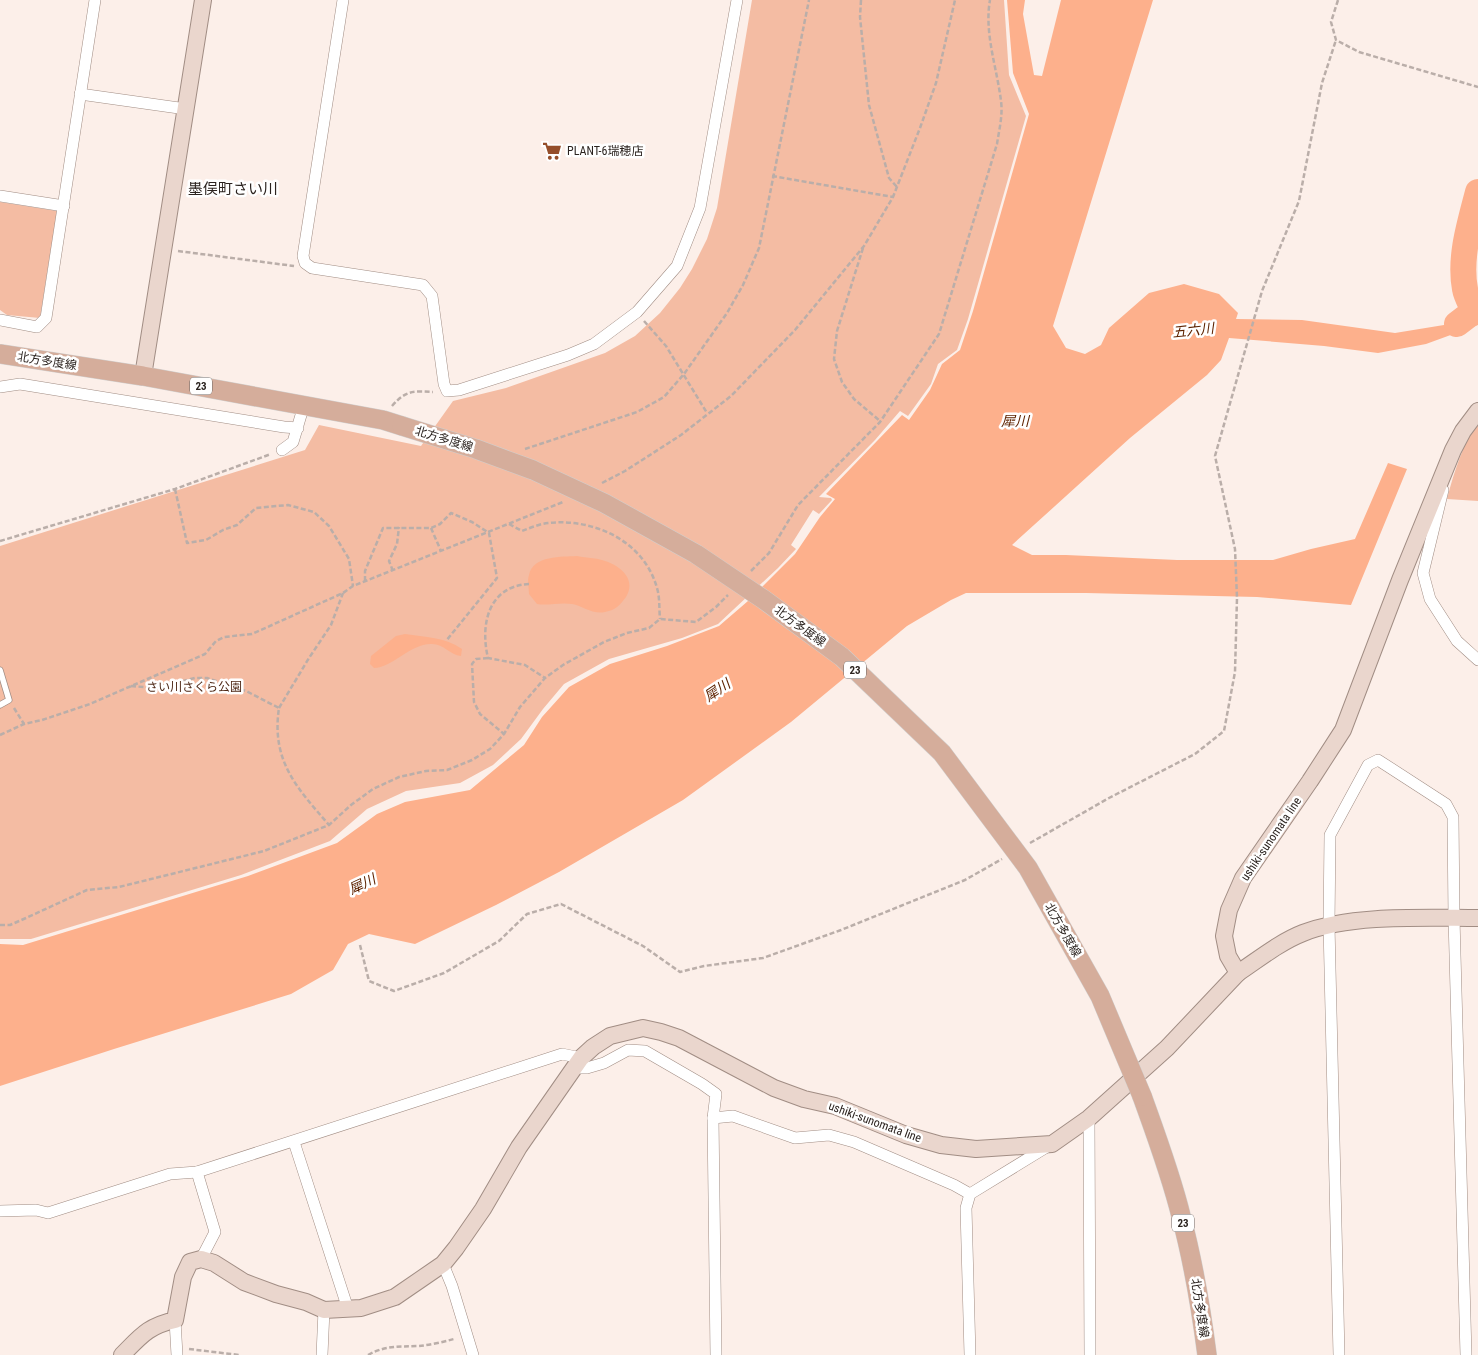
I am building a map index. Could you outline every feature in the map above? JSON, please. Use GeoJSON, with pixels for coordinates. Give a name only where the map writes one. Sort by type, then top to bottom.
{"type":"FeatureCollection","features":[{"type":"Feature","properties":{"kind":"main road"},"geometry":{"type":"LineString","coordinates":[[143,376],[202,0]]}},
{"type":"Feature","properties":{"kind":"main road","name":"北方多度線"},"geometry":{"type":"LineString","coordinates":[[0,354],[143,376],[383,420],[476,449],[534,470],[604,503],[664,535],[703,558],[763,599],[842,657],[942,753],[1028,868],[1100,996],[1142,1096],[1161,1148],[1181,1215],[1192,1263],[1207,1355]]}},
{"type":"Feature","properties":{"kind":"main road","name":"ushiki-sunomata line"},"geometry":{"type":"LineString","coordinates":[[1238,974],[1228,956],[1224,936],[1229,910],[1243,878],[1310,782],[1343,730],[1400,580],[1453,450],[1463,431],[1478,411]]}},
{"type":"Feature","properties":{"kind":"main road"},"geometry":{"type":"LineString","coordinates":[[1052,1144],[1089,1118],[1167,1048],[1238,974],[1289,941],[1329,925],[1382,919],[1478,918]]}},
{"type":"Feature","properties":{"kind":"main road","name":"ushiki-sunomata line"},"geometry":{"type":"LineString","coordinates":[[201,1259],[214,1263],[244,1282],[276,1294],[306,1302],[324,1310],[361,1308],[395,1297],[443,1264],[483,1209],[519,1147],[577,1063],[593,1047],[610,1036],[642,1028],[679,1038],[774,1088],[804,1099],[835,1106],[941,1145],[976,1149],[1052,1144]]}},
{"type":"Feature","properties":{"kind":"main road"},"geometry":{"type":"LineString","coordinates":[[122,1355],[144,1332],[160,1324],[175,1320],[183,1277],[190,1262],[201,1259]]}},
{"type":"Feature","properties":{"kind":"street"},"geometry":{"type":"LineString","coordinates":[[0,320],[37,327],[46,318],[95,0]]}},
{"type":"Feature","properties":{"kind":"street"},"geometry":{"type":"LineString","coordinates":[[343,0],[303,256],[305,263],[312,268],[422,285],[432,296],[444,384],[447,391],[459,390],[568,355],[594,344],[637,312],[678,266],[700,208],[737,0]]}},
{"type":"Feature","properties":{"kind":"street"},"geometry":{"type":"LineString","coordinates":[[80,94],[186,108]]}},
{"type":"Feature","properties":{"kind":"street"},"geometry":{"type":"LineString","coordinates":[[0,196],[64,206]]}},
{"type":"Feature","properties":{"kind":"street"},"geometry":{"type":"LineString","coordinates":[[0,387],[20,384],[274,426],[298,428]]}},
{"type":"Feature","properties":{"kind":"street"},"geometry":{"type":"LineString","coordinates":[[282,450],[293,442],[304,405]]}},
{"type":"Feature","properties":{"kind":"street"},"geometry":{"type":"LineString","coordinates":[[1453,450],[1423,574],[1430,599],[1457,641],[1478,660]]}},
{"type":"Feature","properties":{"kind":"street"},"geometry":{"type":"LineString","coordinates":[[1339,1355],[1329,925],[1330,835],[1368,765],[1378,760],[1446,804],[1453,817],[1466,1355]]}},
{"type":"Feature","properties":{"kind":"street"},"geometry":{"type":"LineString","coordinates":[[0,1211],[36,1210],[48,1213],[170,1174],[197,1172],[562,1054],[587,1068],[628,1050],[645,1051],[716,1094],[713,1118],[716,1355]]}},
{"type":"Feature","properties":{"kind":"street"},"geometry":{"type":"LineString","coordinates":[[713,1118],[732,1116],[795,1138],[829,1136],[854,1142],[954,1185],[970,1194]]}},
{"type":"Feature","properties":{"kind":"street"},"geometry":{"type":"LineString","coordinates":[[1089,1118],[1090,1355]]}},
{"type":"Feature","properties":{"kind":"street"},"geometry":{"type":"LineString","coordinates":[[294,1142],[348,1309]]}},
{"type":"Feature","properties":{"kind":"street"},"geometry":{"type":"LineString","coordinates":[[970,1355],[966,1208],[970,1194],[1052,1144]]}},
{"type":"Feature","properties":{"kind":"street"},"geometry":{"type":"LineString","coordinates":[[197,1172],[215,1232],[201,1259]]}},
{"type":"Feature","properties":{"kind":"street"},"geometry":{"type":"LineString","coordinates":[[443,1264],[452,1286],[473,1355]]}},
{"type":"Feature","properties":{"kind":"street"},"geometry":{"type":"LineString","coordinates":[[322,1355],[324,1310]]}},
{"type":"Feature","properties":{"kind":"street"},"geometry":{"type":"LineString","coordinates":[[175,1320],[177,1351]]}},
{"type":"Feature","properties":{"kind":"lane"},"geometry":{"type":"LineString","coordinates":[[0,670],[9,700],[0,705]]}},
{"type":"Feature","properties":{"kind":"path"},"geometry":{"type":"LineString","coordinates":[[525,449],[637,412],[664,397],[684,374],[727,313],[743,285],[758,248],[809,0]]}},
{"type":"Feature","properties":{"kind":"path"},"geometry":{"type":"LineString","coordinates":[[860,0],[860,17],[870,105],[889,178],[897,187]]}},
{"type":"Feature","properties":{"kind":"path"},"geometry":{"type":"LineString","coordinates":[[600,484],[625,471],[681,435],[730,396],[783,344],[864,246],[893,197],[936,83],[955,0]]}},
{"type":"Feature","properties":{"kind":"path"},"geometry":{"type":"LineString","coordinates":[[749,573],[769,553],[798,505],[880,422],[939,334],[996,144],[1001,118],[1001,102],[989,24],[990,0]]}},
{"type":"Feature","properties":{"kind":"path"},"geometry":{"type":"LineString","coordinates":[[1024,846],[1109,798],[1195,754],[1224,731],[1236,672],[1237,598],[1235,549],[1215,456],[1262,291],[1299,201],[1322,83],[1336,40],[1331,22],[1338,0]]}},
{"type":"Feature","properties":{"kind":"path"},"geometry":{"type":"LineString","coordinates":[[1336,40],[1359,52],[1478,86]]}},
{"type":"Feature","properties":{"kind":"path"},"geometry":{"type":"LineString","coordinates":[[772,176],[893,197]]}},
{"type":"Feature","properties":{"kind":"path"},"geometry":{"type":"LineString","coordinates":[[864,246],[837,331],[834,359],[842,382],[854,399],[880,422]]}},
{"type":"Feature","properties":{"kind":"path"},"geometry":{"type":"LineString","coordinates":[[164,249],[292,266],[305,263]]}},
{"type":"Feature","properties":{"kind":"path"},"geometry":{"type":"LineString","coordinates":[[637,312],[666,346],[707,413]]}},
{"type":"Feature","properties":{"kind":"path"},"geometry":{"type":"LineString","coordinates":[[383,420],[388,410],[401,396],[417,391],[447,391]]}},
{"type":"Feature","properties":{"kind":"path"},"geometry":{"type":"LineString","coordinates":[[0,541],[175,489],[282,450]]}},
{"type":"Feature","properties":{"kind":"path"},"geometry":{"type":"LineString","coordinates":[[175,489],[187,543],[206,540],[223,530],[237,525],[256,508],[288,505],[314,512],[329,526],[349,559],[353,586]]}},
{"type":"Feature","properties":{"kind":"path"},"geometry":{"type":"LineString","coordinates":[[0,735],[24,724],[90,704],[205,654],[216,641],[224,637],[252,634],[343,593],[353,586],[565,501]]}},
{"type":"Feature","properties":{"kind":"path"},"geometry":{"type":"LineString","coordinates":[[366,581],[365,571],[382,528],[431,528],[440,524],[451,513],[489,532],[497,578],[446,641]]}},
{"type":"Feature","properties":{"kind":"path"},"geometry":{"type":"LineString","coordinates":[[509,524],[522,531],[546,523],[565,522],[594,528],[625,541],[642,559],[652,574],[659,598],[660,619]]}},
{"type":"Feature","properties":{"kind":"path"},"geometry":{"type":"LineString","coordinates":[[393,571],[389,561],[397,544],[399,527]]}},
{"type":"Feature","properties":{"kind":"path"},"geometry":{"type":"LineString","coordinates":[[431,528],[441,551]]}},
{"type":"Feature","properties":{"kind":"path"},"geometry":{"type":"LineString","coordinates":[[488,658],[484,629],[488,614],[496,599],[506,589],[517,585],[529,584]]}},
{"type":"Feature","properties":{"kind":"path"},"geometry":{"type":"LineString","coordinates":[[329,825],[292,781],[279,748],[276,726],[279,708],[331,626],[343,593]]}},
{"type":"Feature","properties":{"kind":"path"},"geometry":{"type":"LineString","coordinates":[[0,925],[10,925],[87,890],[120,887],[264,851],[329,825],[373,789],[399,777],[426,771],[447,770],[472,760],[490,749],[504,734],[520,707],[545,678],[563,665],[604,642],[627,633],[650,628],[660,619],[696,622],[716,607],[729,593]]}},
{"type":"Feature","properties":{"kind":"path"},"geometry":{"type":"LineString","coordinates":[[504,734],[480,714],[474,702],[472,664],[476,660],[488,658],[525,665],[545,678]]}},
{"type":"Feature","properties":{"kind":"path"},"geometry":{"type":"LineString","coordinates":[[131,686],[155,688],[196,678],[207,678],[246,691],[279,708]]}},
{"type":"Feature","properties":{"kind":"path"},"geometry":{"type":"LineString","coordinates":[[9,700],[24,724]]}},
{"type":"Feature","properties":{"kind":"path"},"geometry":{"type":"LineString","coordinates":[[360,945],[369,981],[394,991],[444,973],[499,940],[527,914],[561,904],[643,946],[680,972],[704,966],[763,958],[841,930],[965,880],[1007,856]]}},
{"type":"Feature","properties":{"kind":"path"},"geometry":{"type":"LineString","coordinates":[[368,1355],[379,1349],[419,1346],[468,1337]]}},
{"type":"Feature","properties":{"kind":"path"},"geometry":{"type":"LineString","coordinates":[[177,1351],[239,1355]]}},
{"type":"Feature","properties":{"kind":"green space","name":"さい川さくら公園"},"geometry":{"type":"Polygon","coordinates":[[[752,0],[1004,0],[1009,75],[1026,116],[968,319],[957,350],[938,364],[931,384],[908,416],[900,411],[875,440],[819,497],[831,498],[832,500],[819,514],[813,510],[791,545],[796,549],[718,624],[682,638],[609,659],[564,684],[521,739],[493,765],[460,783],[406,791],[367,809],[330,841],[241,875],[31,939],[0,939],[0,546],[305,450],[319,425],[421,446],[453,401],[506,388],[605,353],[635,336],[660,313],[680,288],[707,239],[717,208],[752,0]]]}},
{"type":"Feature","properties":{"kind":"green space"},"geometry":{"type":"Polygon","coordinates":[[[0,202],[57,211],[40,318],[7,315],[0,310],[0,202]]]}},
{"type":"Feature","properties":{"kind":"green space"},"geometry":{"type":"Polygon","coordinates":[[[1478,418],[1478,501],[1447,499],[1460,457],[1478,418]]]}},
{"type":"Feature","properties":{"kind":"water","name":"犀川"},"geometry":{"type":"Polygon","coordinates":[[[1007,0],[1025,0],[1023,14],[1034,75],[1042,76],[1061,0],[1153,0],[1053,326],[1066,348],[1085,354],[1101,345],[1109,328],[1149,293],[1184,284],[1219,294],[1238,313],[1236,319],[1302,320],[1395,333],[1450,324],[1463,300],[1478,297],[1478,325],[1426,344],[1378,353],[1324,346],[1229,338],[1221,360],[1207,375],[1130,438],[1012,545],[1032,555],[1177,560],[1273,560],[1355,539],[1388,463],[1407,469],[1351,605],[1257,597],[1086,593],[966,593],[907,626],[791,722],[683,800],[559,872],[496,905],[415,944],[369,934],[348,944],[333,970],[291,994],[0,1086],[0,944],[23,945],[248,876],[337,843],[377,814],[405,802],[470,790],[524,745],[542,717],[569,687],[610,664],[667,646],[719,626],[748,601],[795,554],[820,517],[835,499],[826,494],[902,415],[909,420],[930,390],[942,364],[960,350],[973,311],[1029,114],[1013,73],[1007,0]]]}},
{"type":"Feature","properties":{"kind":"water"},"geometry":{"type":"Polygon","coordinates":[[[577,556],[608,562],[623,571],[629,580],[630,586],[626,597],[617,607],[601,613],[572,604],[537,604],[529,594],[528,577],[536,564],[549,558],[577,556]]]}},
{"type":"Feature","properties":{"kind":"water"},"geometry":{"type":"Polygon","coordinates":[[[405,634],[449,642],[462,649],[461,656],[436,644],[432,644],[417,647],[381,667],[374,668],[370,664],[371,656],[396,636],[405,634]]]}},
{"type":"Feature","properties":{"kind":"waterway","name":"五六川"},"geometry":{"type":"LineString","coordinates":[[1457,324],[1474,311],[1467,297],[1463,265],[1466,240],[1478,192]]}},
{"type":"Feature","properties":{"kind":"place","name":"PLANT-6瑞穂店"},"geometry":{"type":"Point","coordinates":[552,151]}},
{"type":"Feature","properties":{"kind":"district","name":"墨俣町さい川"},"geometry":{"type":"Point","coordinates":[233,189]}}]}
